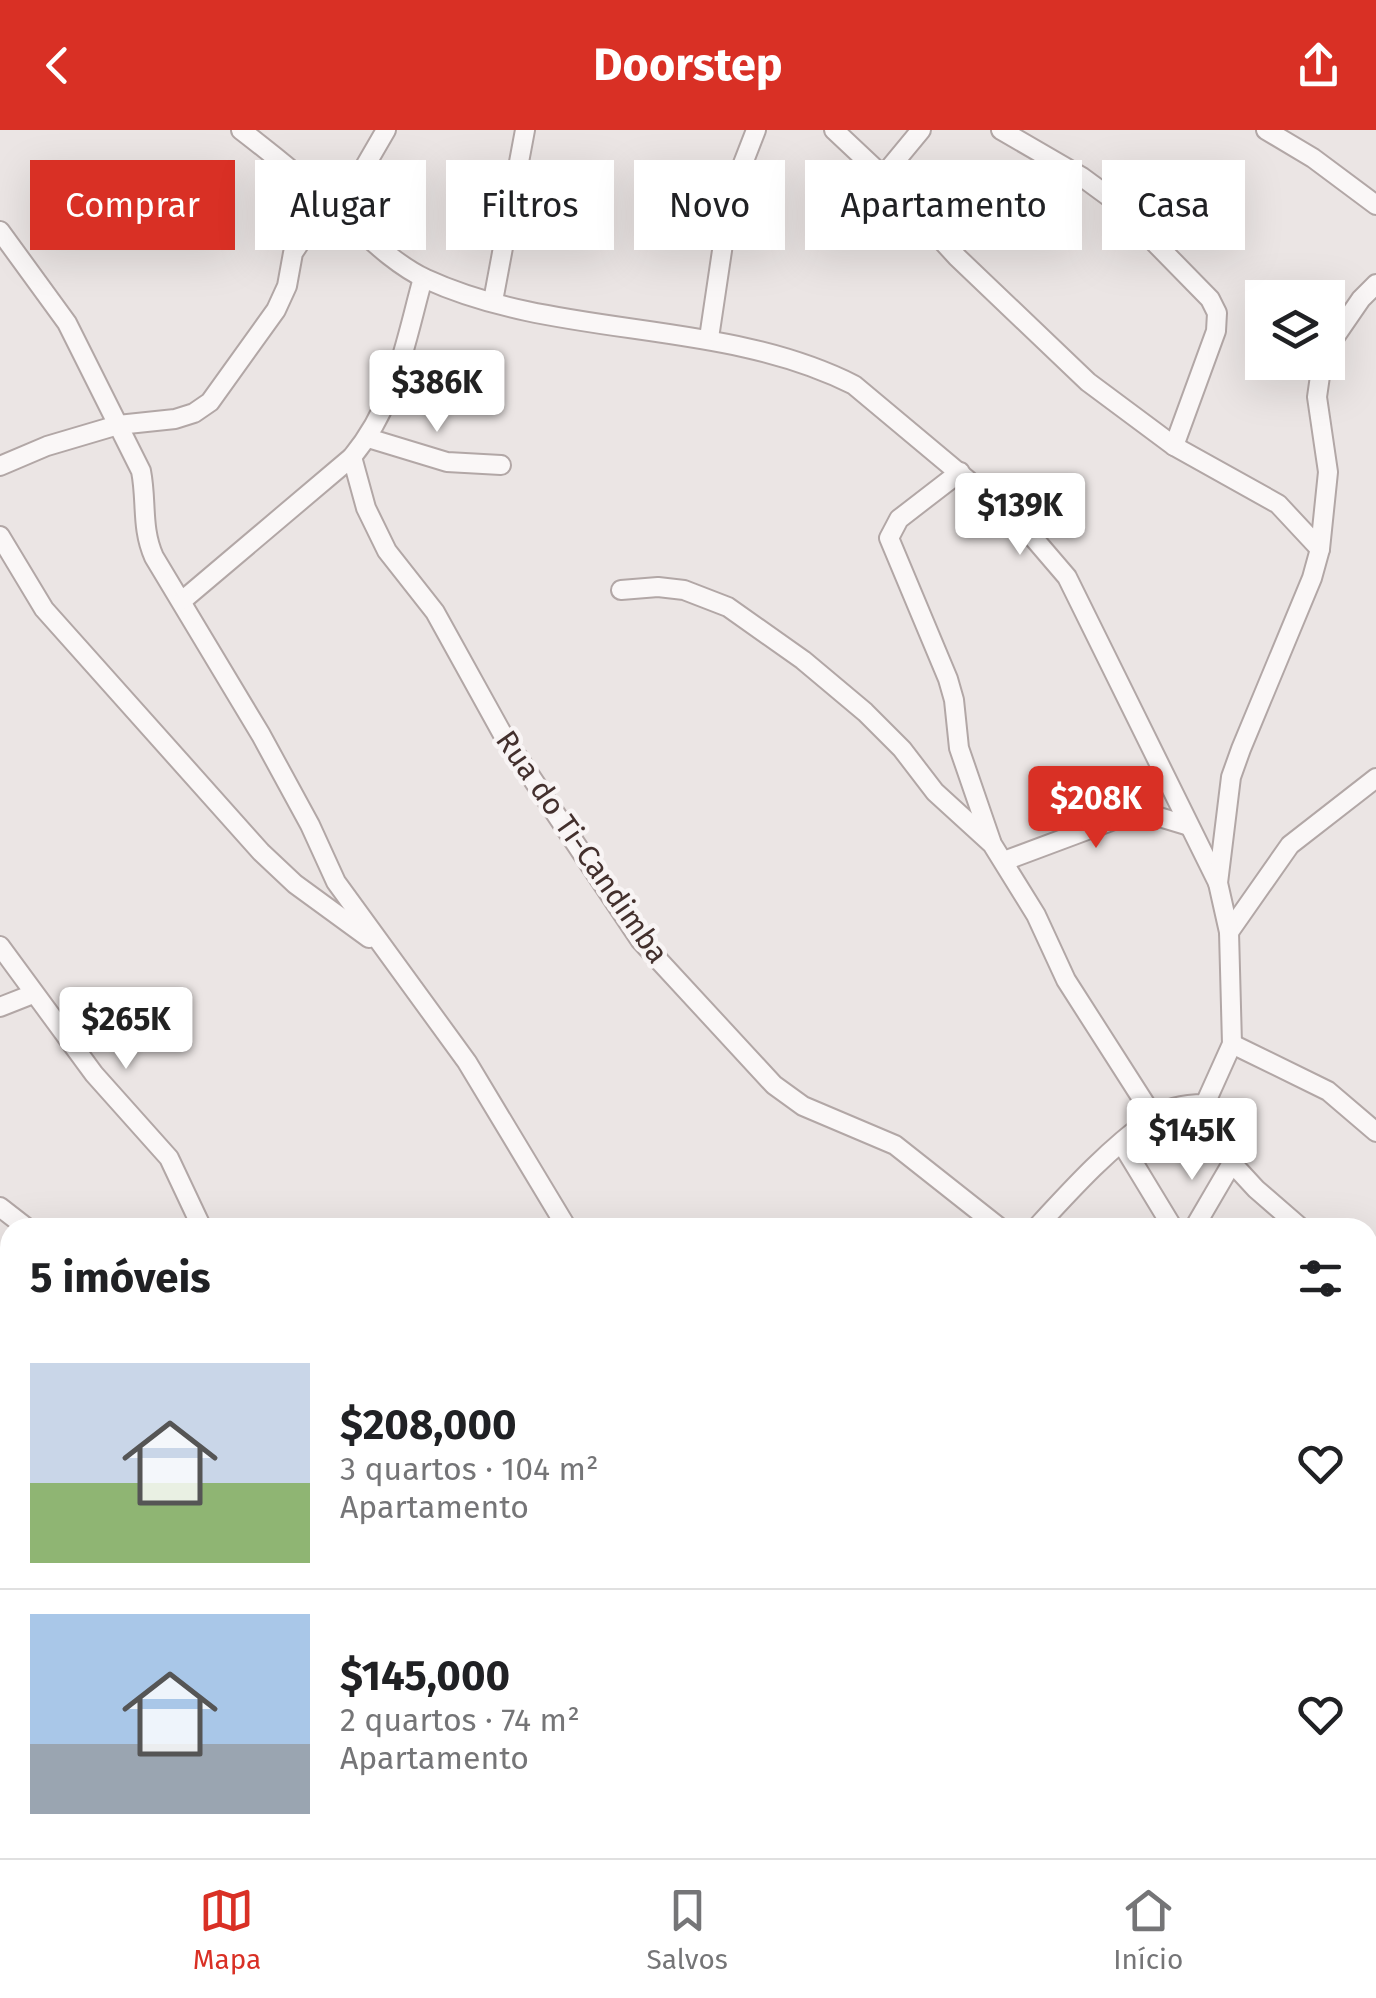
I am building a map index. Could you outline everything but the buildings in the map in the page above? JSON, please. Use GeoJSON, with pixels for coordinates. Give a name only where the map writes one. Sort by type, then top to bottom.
{"type":"FeatureCollection","features":[{"type":"Feature","properties":{"kind":"street"},"geometry":{"type":"LineString","coordinates":[[242,130],[278,160]]}},
{"type":"Feature","properties":{"kind":"street"},"geometry":{"type":"LineString","coordinates":[[368,160],[386,130]]}},
{"type":"Feature","properties":{"kind":"street"},"geometry":{"type":"LineString","coordinates":[[493,301],[525,130]]}},
{"type":"Feature","properties":{"kind":"street"},"geometry":{"type":"LineString","coordinates":[[709,338],[730,197],[756,130]]}},
{"type":"Feature","properties":{"kind":"street"},"geometry":{"type":"LineString","coordinates":[[834,130],[866,160]]}},
{"type":"Feature","properties":{"kind":"street"},"geometry":{"type":"LineString","coordinates":[[896,160],[921,130]]}},
{"type":"Feature","properties":{"kind":"street"},"geometry":{"type":"LineString","coordinates":[[1001,130],[1082,177],[1112,200],[1210,299],[1217,312],[1216,332],[1174,446]]}},
{"type":"Feature","properties":{"kind":"street"},"geometry":{"type":"LineString","coordinates":[[1266,130],[1314,158],[1376,205]]}},
{"type":"Feature","properties":{"kind":"street"},"geometry":{"type":"LineString","coordinates":[[0,231],[67,323],[141,471],[145,536],[162,572],[183,600],[302,810],[336,882],[467,1062],[561,1218]]}},
{"type":"Feature","properties":{"kind":"street"},"geometry":{"type":"LineString","coordinates":[[0,466],[47,446],[118,425],[194,413],[210,402],[276,310],[295,250]]}},
{"type":"Feature","properties":{"kind":"street"},"geometry":{"type":"LineString","coordinates":[[385,250],[422,278],[493,301],[594,324],[709,338],[822,369],[854,386],[1025,528],[1067,577],[1218,883],[1228,932],[1232,1044],[1205,1104],[1232,1163],[1289,1218]]}},
{"type":"Feature","properties":{"kind":"street"},"geometry":{"type":"LineString","coordinates":[[951,250],[1075,369],[1174,446],[1278,504],[1320,548]]}},
{"type":"Feature","properties":{"kind":"street"},"geometry":{"type":"LineString","coordinates":[[183,600],[352,457],[368,438],[385,408],[422,278]]}},
{"type":"Feature","properties":{"kind":"street"},"geometry":{"type":"LineString","coordinates":[[1345,321],[1360,298],[1376,284]]}},
{"type":"Feature","properties":{"kind":"street"},"geometry":{"type":"LineString","coordinates":[[1218,883],[1232,777],[1272,669],[1312,578],[1320,548],[1328,472],[1317,396],[1319,380]]}},
{"type":"Feature","properties":{"kind":"street"},"geometry":{"type":"LineString","coordinates":[[368,438],[447,462],[501,465]]}},
{"type":"Feature","properties":{"kind":"street","name":"Rua do Ti-Candimba"},"geometry":{"type":"LineString","coordinates":[[352,457],[366,508],[387,551],[434,612],[503,734],[640,940],[774,1085],[803,1106],[895,1145],[987,1218]]}},
{"type":"Feature","properties":{"kind":"street"},"geometry":{"type":"LineString","coordinates":[[960,472],[899,519],[889,538],[948,679],[960,748],[992,844]]}},
{"type":"Feature","properties":{"kind":"street"},"geometry":{"type":"LineString","coordinates":[[0,536],[44,609],[261,852],[295,884],[381,947]]}},
{"type":"Feature","properties":{"kind":"street"},"geometry":{"type":"LineString","coordinates":[[621,590],[684,590],[728,607],[865,712],[902,749],[935,792],[1004,860],[1036,915],[1066,980],[1153,1116]]}},
{"type":"Feature","properties":{"kind":"street"},"geometry":{"type":"LineString","coordinates":[[1228,932],[1290,844],[1376,778]]}},
{"type":"Feature","properties":{"kind":"street"},"geometry":{"type":"LineString","coordinates":[[1004,860],[1130,814],[1146,813],[1188,826]]}},
{"type":"Feature","properties":{"kind":"street"},"geometry":{"type":"LineString","coordinates":[[0,946],[94,1074],[169,1158],[197,1218]]}},
{"type":"Feature","properties":{"kind":"street"},"geometry":{"type":"LineString","coordinates":[[0,1007],[33,994]]}},
{"type":"Feature","properties":{"kind":"street"},"geometry":{"type":"LineString","coordinates":[[1232,1044],[1328,1091],[1376,1132]]}},
{"type":"Feature","properties":{"kind":"street"},"geometry":{"type":"LineString","coordinates":[[1046,1218],[1153,1116],[1175,1107],[1205,1104]]}},
{"type":"Feature","properties":{"kind":"street"},"geometry":{"type":"LineString","coordinates":[[1122,1144],[1166,1218]]}},
{"type":"Feature","properties":{"kind":"street"},"geometry":{"type":"LineString","coordinates":[[1200,1218],[1232,1163]]}}]}
